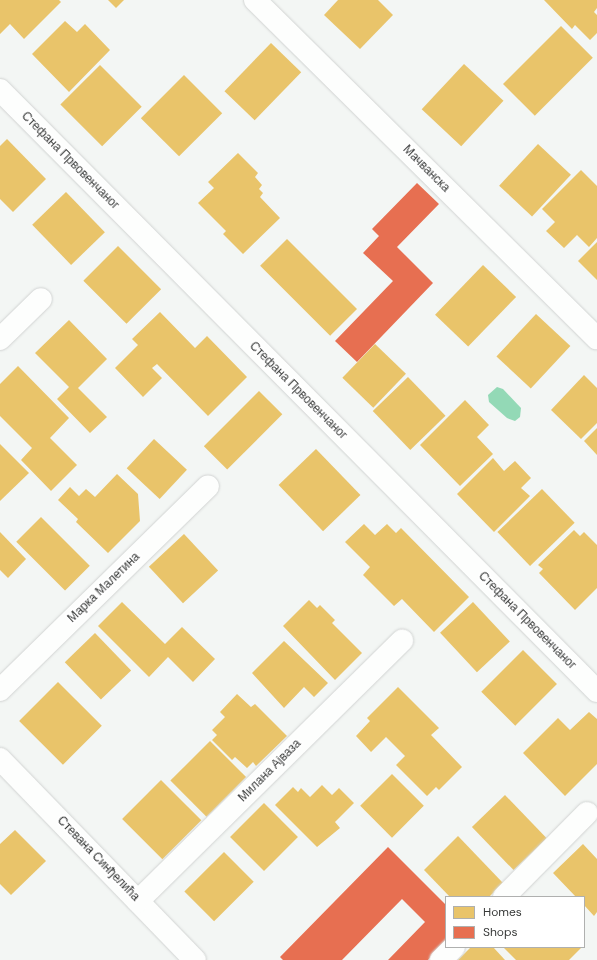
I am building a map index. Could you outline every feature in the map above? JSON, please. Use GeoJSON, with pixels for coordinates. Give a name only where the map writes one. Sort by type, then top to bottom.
{"type":"FeatureCollection","features":[{"type":"Feature","properties":{"kind":"street","name":"Мачванска"},"geometry":{"type":"LineString","coordinates":[[255,0],[597,338]]}},
{"type":"Feature","properties":{"kind":"street","name":"Стефана Првовенчаног"},"geometry":{"type":"LineString","coordinates":[[0,90],[597,691]]}},
{"type":"Feature","properties":{"kind":"street"},"geometry":{"type":"LineString","coordinates":[[0,339],[41,298]]}},
{"type":"Feature","properties":{"kind":"street","name":"Марка Малетина"},"geometry":{"type":"LineString","coordinates":[[0,690],[208,486]]}},
{"type":"Feature","properties":{"kind":"street","name":"Милана Ајваза"},"geometry":{"type":"LineString","coordinates":[[138,901],[402,641]]}},
{"type":"Feature","properties":{"kind":"street","name":"Стевана Синђелића"},"geometry":{"type":"LineString","coordinates":[[0,759],[195,960]]}},
{"type":"Feature","properties":{"kind":"street"},"geometry":{"type":"LineString","coordinates":[[505,896],[587,813]]}},
{"type":"Feature","properties":{"kind":"street"},"geometry":{"type":"LineString","coordinates":[[441,960],[453,948]]}},
{"type":"Feature","properties":{"kind":"shaded area"},"geometry":{"type":"Polygon","coordinates":[[[497,387],[503,389],[521,408],[520,417],[515,421],[507,418],[489,402],[488,395],[497,387]]]}},
{"type":"Feature","properties":{"kind":"building: Homes"},"geometry":{"type":"Polygon","coordinates":[[[0,0],[59,0],[61,2],[24,39],[10,24],[0,34],[0,0]]]}},
{"type":"Feature","properties":{"kind":"building: Homes"},"geometry":{"type":"Polygon","coordinates":[[[108,0],[124,0],[116,8],[108,0]]]}},
{"type":"Feature","properties":{"kind":"building: Homes"},"geometry":{"type":"Polygon","coordinates":[[[338,0],[378,0],[393,15],[360,49],[324,15],[338,0]]]}},
{"type":"Feature","properties":{"kind":"building: Homes"},"geometry":{"type":"Polygon","coordinates":[[[544,0],[597,0],[597,8],[594,12],[597,15],[597,33],[590,40],[575,25],[572,29],[544,0]]]}},
{"type":"Feature","properties":{"kind":"building: Homes"},"geometry":{"type":"Polygon","coordinates":[[[65,21],[77,32],[85,24],[110,50],[69,92],[32,54],[65,21]]]}},
{"type":"Feature","properties":{"kind":"building: Homes"},"geometry":{"type":"Polygon","coordinates":[[[561,26],[593,58],[535,116],[503,84],[561,26]]]}},
{"type":"Feature","properties":{"kind":"building: Homes"},"geometry":{"type":"Polygon","coordinates":[[[271,43],[301,72],[255,120],[224,91],[271,43]]]}},
{"type":"Feature","properties":{"kind":"building: Homes"},"geometry":{"type":"Polygon","coordinates":[[[464,64],[503,101],[461,146],[422,109],[464,64]]]}},
{"type":"Feature","properties":{"kind":"building: Homes"},"geometry":{"type":"Polygon","coordinates":[[[100,65],[142,107],[102,146],[60,105],[100,65]]]}},
{"type":"Feature","properties":{"kind":"building: Homes"},"geometry":{"type":"Polygon","coordinates":[[[184,75],[222,113],[179,156],[141,118],[184,75]]]}},
{"type":"Feature","properties":{"kind":"building: Homes"},"geometry":{"type":"Polygon","coordinates":[[[7,139],[46,179],[13,212],[0,199],[0,146],[7,139]]]}},
{"type":"Feature","properties":{"kind":"building: Homes"},"geometry":{"type":"Polygon","coordinates":[[[538,144],[571,175],[532,216],[499,186],[538,144]]]}},
{"type":"Feature","properties":{"kind":"building: Homes"},"geometry":{"type":"Polygon","coordinates":[[[238,153],[258,173],[255,177],[262,185],[259,189],[263,193],[260,197],[280,218],[243,254],[223,234],[226,231],[198,203],[214,188],[208,182],[238,153]]]}},
{"type":"Feature","properties":{"kind":"building: Homes"},"geometry":{"type":"Polygon","coordinates":[[[581,170],[597,186],[597,238],[589,247],[577,235],[564,248],[546,231],[555,222],[542,209],[581,170]]]}},
{"type":"Feature","properties":{"kind":"building: Homes"},"geometry":{"type":"Polygon","coordinates":[[[66,192],[105,232],[71,265],[32,225],[66,192]]]}},
{"type":"Feature","properties":{"kind":"building: Homes"},"geometry":{"type":"Polygon","coordinates":[[[287,239],[357,309],[330,336],[260,266],[287,239]]]}},
{"type":"Feature","properties":{"kind":"building: Homes"},"geometry":{"type":"Polygon","coordinates":[[[597,242],[597,280],[578,261],[597,242]]]}},
{"type":"Feature","properties":{"kind":"building: Homes"},"geometry":{"type":"Polygon","coordinates":[[[118,246],[161,289],[126,324],[83,281],[118,246]]]}},
{"type":"Feature","properties":{"kind":"building: Homes"},"geometry":{"type":"Polygon","coordinates":[[[483,265],[516,297],[468,347],[435,315],[483,265]]]}},
{"type":"Feature","properties":{"kind":"building: Homes"},"geometry":{"type":"Polygon","coordinates":[[[160,312],[195,348],[207,336],[247,377],[208,416],[157,364],[152,368],[162,378],[143,397],[115,368],[138,345],[132,339],[160,312]]]}},
{"type":"Feature","properties":{"kind":"building: Homes"},"geometry":{"type":"Polygon","coordinates":[[[536,314],[570,346],[531,388],[496,356],[536,314]]]}},
{"type":"Feature","properties":{"kind":"building: Homes"},"geometry":{"type":"Polygon","coordinates":[[[69,320],[107,359],[78,388],[107,417],[90,433],[57,399],[69,387],[35,353],[69,320]]]}},
{"type":"Feature","properties":{"kind":"building: Homes"},"geometry":{"type":"Polygon","coordinates":[[[375,344],[406,374],[373,408],[342,378],[375,344]]]}},
{"type":"Feature","properties":{"kind":"building: Homes"},"geometry":{"type":"Polygon","coordinates":[[[18,366],[69,418],[50,438],[77,465],[51,491],[21,460],[32,448],[0,416],[0,384],[18,366]]]}},
{"type":"Feature","properties":{"kind":"building: Homes"},"geometry":{"type":"Polygon","coordinates":[[[584,375],[597,388],[597,423],[581,439],[551,410],[584,375]]]}},
{"type":"Feature","properties":{"kind":"building: Homes"},"geometry":{"type":"Polygon","coordinates":[[[408,377],[446,416],[410,450],[373,411],[408,377]]]}},
{"type":"Feature","properties":{"kind":"building: Homes"},"geometry":{"type":"Polygon","coordinates":[[[259,391],[282,414],[227,469],[204,446],[259,391]]]}},
{"type":"Feature","properties":{"kind":"building: Homes"},"geometry":{"type":"Polygon","coordinates":[[[465,400],[489,425],[477,437],[493,454],[460,486],[420,445],[465,400]]]}},
{"type":"Feature","properties":{"kind":"building: Homes"},"geometry":{"type":"Polygon","coordinates":[[[597,428],[597,455],[584,441],[597,428]]]}},
{"type":"Feature","properties":{"kind":"building: Homes"},"geometry":{"type":"Polygon","coordinates":[[[154,439],[187,470],[160,499],[127,468],[154,439]]]}},
{"type":"Feature","properties":{"kind":"building: Homes"},"geometry":{"type":"Polygon","coordinates":[[[0,444],[29,473],[0,501],[0,444]]]}},
{"type":"Feature","properties":{"kind":"building: Homes"},"geometry":{"type":"Polygon","coordinates":[[[316,449],[360,495],[323,531],[279,485],[316,449]]]}},
{"type":"Feature","properties":{"kind":"building: Homes"},"geometry":{"type":"Polygon","coordinates":[[[493,458],[504,471],[515,461],[531,478],[521,488],[530,496],[494,532],[457,494],[493,458]]]}},
{"type":"Feature","properties":{"kind":"building: Homes"},"geometry":{"type":"Polygon","coordinates":[[[117,474],[138,494],[140,521],[108,553],[76,522],[78,519],[58,500],[70,487],[79,496],[86,489],[95,497],[117,474]]]}},
{"type":"Feature","properties":{"kind":"building: Homes"},"geometry":{"type":"Polygon","coordinates":[[[542,489],[575,523],[530,566],[497,532],[542,489]]]}},
{"type":"Feature","properties":{"kind":"building: Homes"},"geometry":{"type":"Polygon","coordinates":[[[41,517],[90,566],[65,591],[16,542],[41,517]]]}},
{"type":"Feature","properties":{"kind":"building: Homes"},"geometry":{"type":"Polygon","coordinates":[[[364,524],[375,535],[387,524],[396,533],[401,528],[469,597],[434,632],[402,599],[394,606],[363,575],[370,567],[345,542],[364,524]]]}},
{"type":"Feature","properties":{"kind":"building: Homes"},"geometry":{"type":"Polygon","coordinates":[[[574,530],[580,536],[584,532],[597,545],[597,588],[575,610],[539,573],[543,569],[538,565],[574,530]]]}},
{"type":"Feature","properties":{"kind":"building: Homes"},"geometry":{"type":"Polygon","coordinates":[[[0,532],[26,559],[8,578],[0,570],[0,532]]]}},
{"type":"Feature","properties":{"kind":"building: Homes"},"geometry":{"type":"Polygon","coordinates":[[[184,534],[218,571],[183,603],[149,567],[184,534]]]}},
{"type":"Feature","properties":{"kind":"building: Homes"},"geometry":{"type":"Polygon","coordinates":[[[309,600],[317,608],[320,605],[335,620],[332,623],[362,653],[335,680],[283,626],[309,600]]]}},
{"type":"Feature","properties":{"kind":"building: Homes"},"geometry":{"type":"Polygon","coordinates":[[[122,602],[165,644],[182,627],[215,659],[193,682],[168,657],[149,677],[98,626],[122,602]]]}},
{"type":"Feature","properties":{"kind":"building: Homes"},"geometry":{"type":"Polygon","coordinates":[[[473,602],[510,641],[477,672],[440,633],[473,602]]]}},
{"type":"Feature","properties":{"kind":"building: Homes"},"geometry":{"type":"Polygon","coordinates":[[[95,633],[131,670],[101,700],[65,662],[95,633]]]}},
{"type":"Feature","properties":{"kind":"building: Homes"},"geometry":{"type":"Polygon","coordinates":[[[284,641],[328,683],[314,697],[304,687],[284,708],[252,673],[284,641]]]}},
{"type":"Feature","properties":{"kind":"building: Homes"},"geometry":{"type":"Polygon","coordinates":[[[523,650],[557,684],[515,726],[481,692],[523,650]]]}},
{"type":"Feature","properties":{"kind":"building: Homes"},"geometry":{"type":"Polygon","coordinates":[[[58,682],[102,726],[63,765],[19,721],[58,682]]]}},
{"type":"Feature","properties":{"kind":"building: Homes"},"geometry":{"type":"Polygon","coordinates":[[[398,687],[439,728],[431,735],[462,767],[439,790],[436,787],[427,796],[396,765],[405,756],[386,737],[371,752],[356,736],[370,721],[367,718],[398,687]]]}},
{"type":"Feature","properties":{"kind":"building: Homes"},"geometry":{"type":"Polygon","coordinates":[[[237,694],[251,707],[255,704],[287,736],[256,766],[253,762],[247,768],[235,757],[232,760],[212,740],[217,735],[212,730],[225,717],[220,712],[237,694]]]}},
{"type":"Feature","properties":{"kind":"building: Homes"},"geometry":{"type":"Polygon","coordinates":[[[589,712],[597,719],[597,764],[565,796],[523,753],[558,718],[570,730],[589,712]]]}},
{"type":"Feature","properties":{"kind":"building: Homes"},"geometry":{"type":"Polygon","coordinates":[[[210,741],[246,777],[206,817],[170,781],[210,741]]]}},
{"type":"Feature","properties":{"kind":"building: Homes"},"geometry":{"type":"Polygon","coordinates":[[[392,774],[424,806],[392,838],[360,806],[392,774]]]}},
{"type":"Feature","properties":{"kind":"building: Homes"},"geometry":{"type":"Polygon","coordinates":[[[161,780],[201,820],[162,859],[122,819],[161,780]]]}},
{"type":"Feature","properties":{"kind":"building: Homes"},"geometry":{"type":"Polygon","coordinates":[[[322,785],[332,795],[339,788],[354,803],[335,822],[340,828],[317,847],[275,805],[293,787],[298,792],[301,788],[310,797],[322,785]]]}},
{"type":"Feature","properties":{"kind":"building: Homes"},"geometry":{"type":"Polygon","coordinates":[[[505,795],[547,838],[514,870],[472,827],[505,795]]]}},
{"type":"Feature","properties":{"kind":"building: Homes"},"geometry":{"type":"Polygon","coordinates":[[[264,803],[298,837],[264,871],[230,837],[264,803]]]}},
{"type":"Feature","properties":{"kind":"building: Homes"},"geometry":{"type":"Polygon","coordinates":[[[15,830],[46,861],[11,895],[0,884],[0,844],[15,830]]]}},
{"type":"Feature","properties":{"kind":"building: Homes"},"geometry":{"type":"Polygon","coordinates":[[[458,836],[503,883],[490,896],[449,896],[424,870],[458,836]]]}},
{"type":"Feature","properties":{"kind":"building: Homes"},"geometry":{"type":"Polygon","coordinates":[[[583,844],[597,859],[597,912],[594,916],[585,906],[585,896],[575,896],[553,873],[583,844]]]}},
{"type":"Feature","properties":{"kind":"building: Homes"},"geometry":{"type":"Polygon","coordinates":[[[224,852],[254,882],[214,921],[184,892],[224,852]]]}},
{"type":"Feature","properties":{"kind":"building: Homes"},"geometry":{"type":"Polygon","coordinates":[[[470,948],[494,948],[505,960],[458,960],[470,948]]]}},
{"type":"Feature","properties":{"kind":"building: Homes"},"geometry":{"type":"Polygon","coordinates":[[[504,948],[581,948],[569,960],[516,960],[504,948]]]}},
{"type":"Feature","properties":{"kind":"building: Shops"},"geometry":{"type":"Polygon","coordinates":[[[417,183],[439,204],[397,247],[433,283],[357,362],[335,341],[393,281],[363,253],[379,236],[372,229],[417,183]]]}},
{"type":"Feature","properties":{"kind":"building: Shops"},"geometry":{"type":"Polygon","coordinates":[[[388,847],[445,904],[445,942],[428,960],[388,960],[425,922],[402,899],[342,960],[283,960],[280,957],[388,847]]]}}]}
